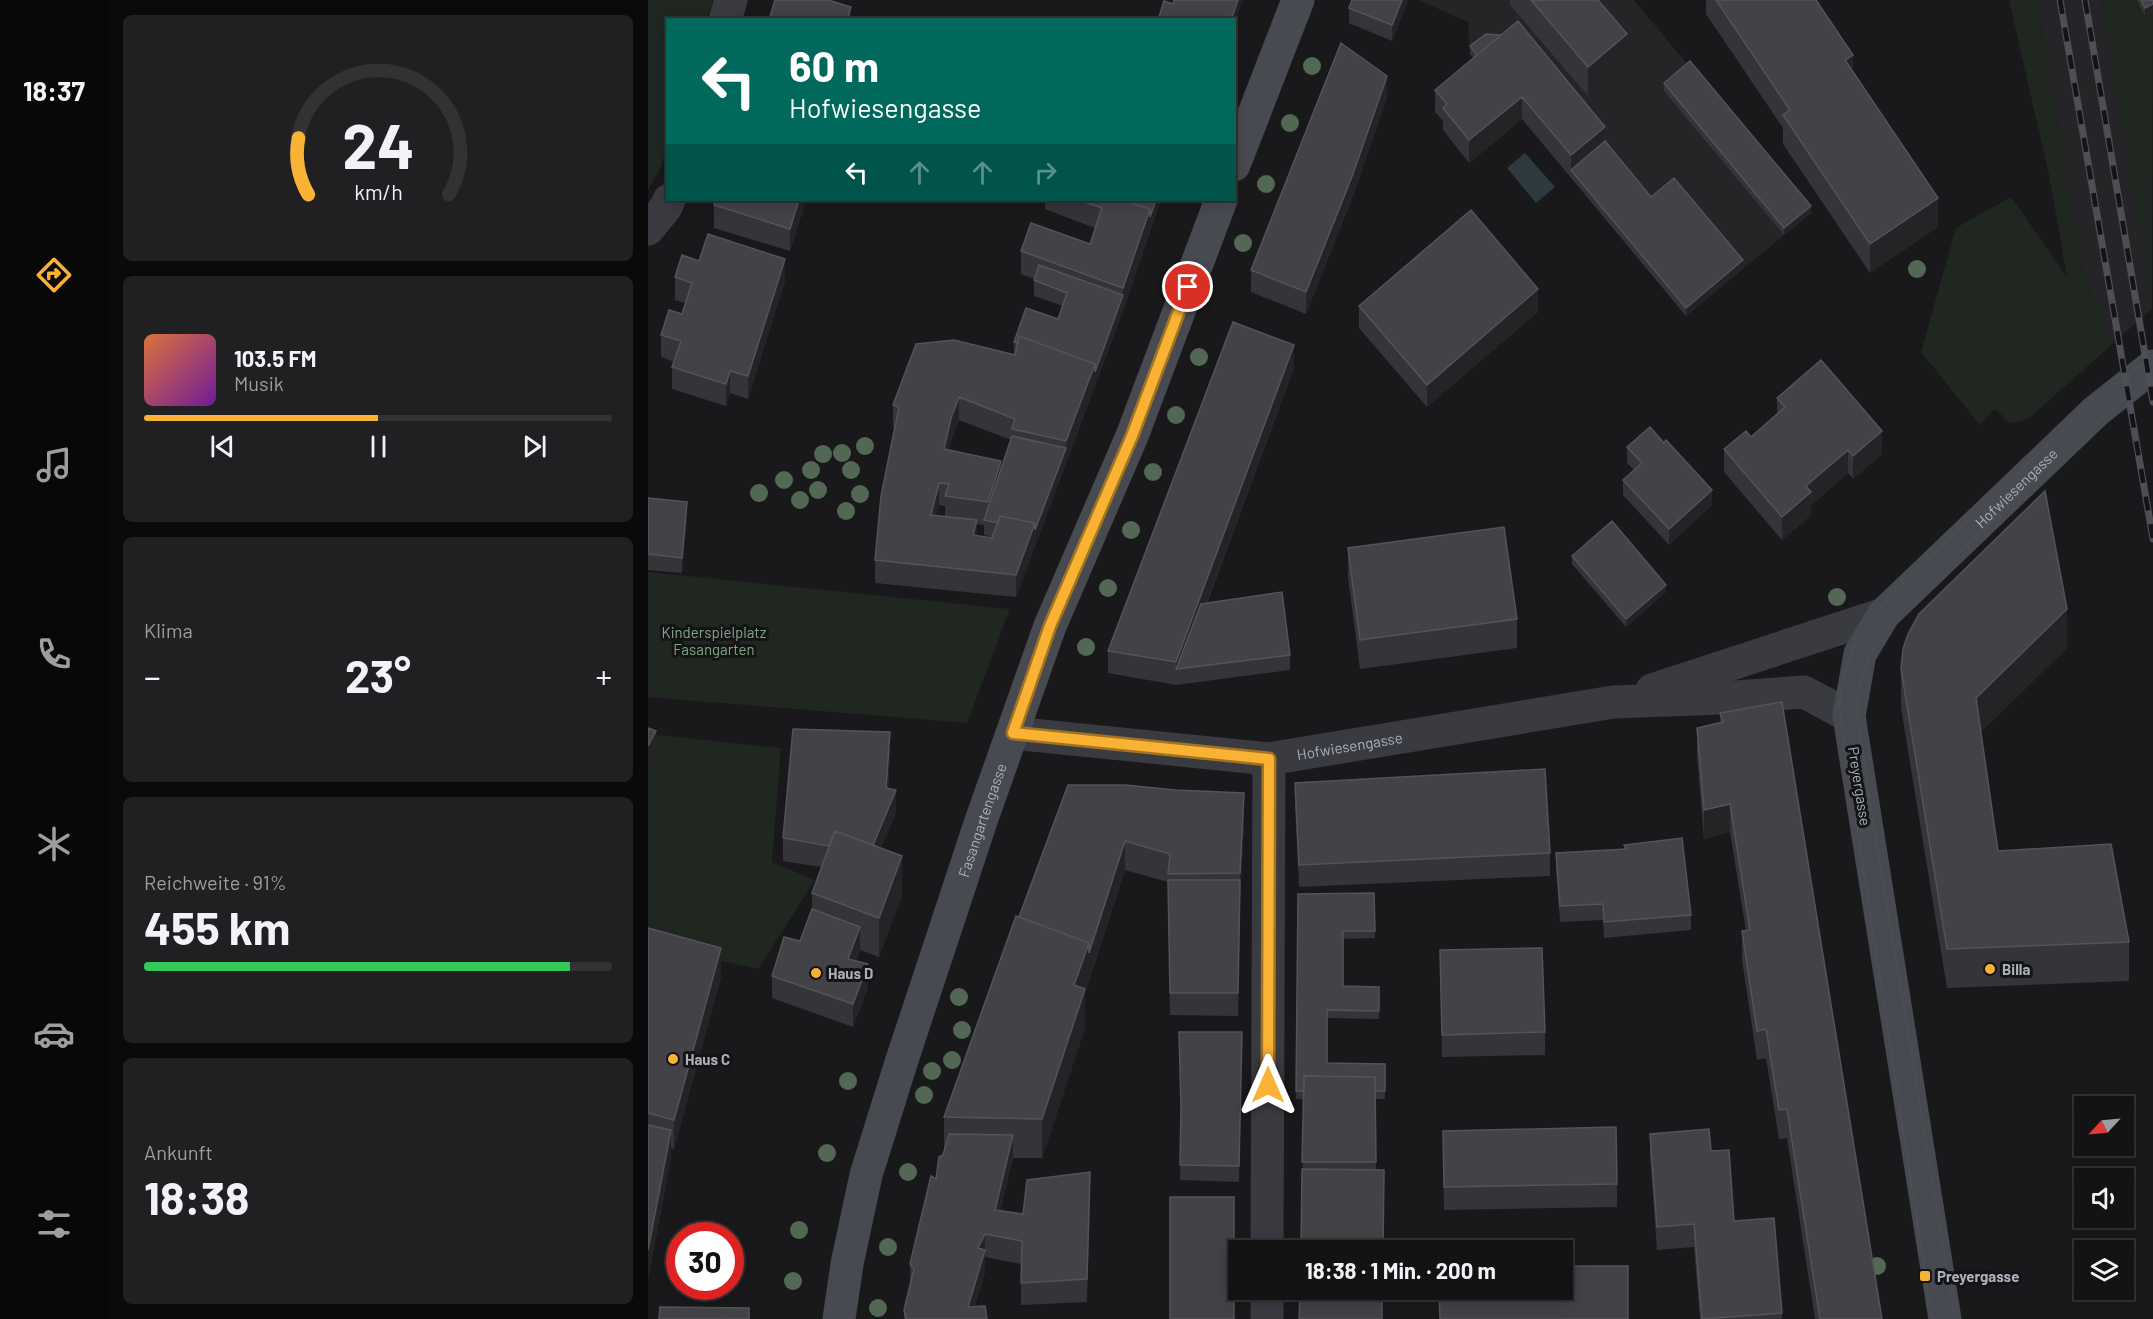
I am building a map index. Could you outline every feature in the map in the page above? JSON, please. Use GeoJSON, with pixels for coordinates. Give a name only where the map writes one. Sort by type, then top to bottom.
{"type":"FeatureCollection","features":[{"type":"Feature","properties":{"kind":"main road"},"geometry":{"type":"LineString","coordinates":[[1236,160],[1298,0]]}},
{"type":"Feature","properties":{"kind":"main road","name":"Fasangartengasse"},"geometry":{"type":"LineString","coordinates":[[839,1319],[847,1264],[866,1175],[981,821],[1050,626],[1132,436],[1221,201]]}},
{"type":"Feature","properties":{"kind":"main road","name":"Hofwiesengasse"},"geometry":{"type":"LineString","coordinates":[[1849,716],[1860,654],[1884,614],[2096,411],[2153,366]]}},
{"type":"Feature","properties":{"kind":"main road","name":"Preyergasse"},"geometry":{"type":"LineString","coordinates":[[1849,716],[1945,1319]]}},
{"type":"Feature","properties":{"kind":"street"},"geometry":{"type":"LineString","coordinates":[[726,18],[731,0]]}},
{"type":"Feature","properties":{"kind":"street"},"geometry":{"type":"LineString","coordinates":[[648,229],[669,201]]}},
{"type":"Feature","properties":{"kind":"street","name":"Hofwiesengasse"},"geometry":{"type":"LineString","coordinates":[[1613,702],[1884,614]]}},
{"type":"Feature","properties":{"kind":"street","name":"Hofwiesengasse"},"geometry":{"type":"LineString","coordinates":[[1013,733],[1269,759],[1613,702],[1804,692],[1849,716]]}},
{"type":"Feature","properties":{"kind":"street"},"geometry":{"type":"LineString","coordinates":[[1267,1240],[1269,759]]}},
{"type":"Feature","properties":{"kind":"street"},"geometry":{"type":"LineString","coordinates":[[1267,1300],[1267,1319]]}},
{"type":"Feature","properties":{"kind":"shaded area"},"geometry":{"type":"Polygon","coordinates":[[[1418,0],[1634,0],[1811,213],[1686,316],[1470,54],[1468,22],[1418,0]]]}},
{"type":"Feature","properties":{"kind":"shaded area"},"geometry":{"type":"Polygon","coordinates":[[[2036,0],[2102,0],[2152,309],[2108,348],[2101,304],[2096,305],[2082,268],[2036,0]]]}},
{"type":"Feature","properties":{"kind":"shaded area"},"geometry":{"type":"Polygon","coordinates":[[[1525,153],[1555,187],[1536,203],[1507,168],[1525,153]]]}},
{"type":"Feature","properties":{"kind":"green space"},"geometry":{"type":"Polygon","coordinates":[[[648,0],[713,0],[707,18],[666,18],[666,150],[661,167],[648,190],[648,0]]]}},
{"type":"Feature","properties":{"kind":"green space"},"geometry":{"type":"Polygon","coordinates":[[[2009,0],[2036,0],[2082,268],[2095,304],[2101,304],[2108,348],[2028,419],[2010,423],[1995,409],[1980,425],[1921,352],[1956,228],[2011,197],[2067,277],[2049,175],[2009,0]]]}},
{"type":"Feature","properties":{"kind":"green space"},"geometry":{"type":"Polygon","coordinates":[[[2102,0],[2153,0],[2152,309],[2145,267],[2102,0]]]}},
{"type":"Feature","properties":{"kind":"green space","name":"Kinderspielplatz Fasangarten"},"geometry":{"type":"Polygon","coordinates":[[[648,572],[1010,609],[967,723],[648,697],[648,572]]]}},
{"type":"Feature","properties":{"kind":"green space"},"geometry":{"type":"Polygon","coordinates":[[[648,734],[781,748],[772,862],[815,880],[758,969],[648,945],[648,734]]]}},
{"type":"Feature","properties":{"kind":"building"},"geometry":{"type":"Polygon","coordinates":[[[775,0],[828,0],[851,7],[848,18],[770,18],[775,0]]]}},
{"type":"Feature","properties":{"kind":"building"},"geometry":{"type":"Polygon","coordinates":[[[1174,0],[1238,0],[1232,18],[1159,18],[1164,1],[1173,4],[1174,0]]]}},
{"type":"Feature","properties":{"kind":"building"},"geometry":{"type":"Polygon","coordinates":[[[1352,0],[1402,0],[1392,25],[1349,8],[1352,0]]]}},
{"type":"Feature","properties":{"kind":"building"},"geometry":{"type":"Polygon","coordinates":[[[1531,0],[1598,0],[1627,34],[1588,67],[1531,0]]]}},
{"type":"Feature","properties":{"kind":"building"},"geometry":{"type":"Polygon","coordinates":[[[1716,0],[1816,0],[1853,55],[1845,60],[1938,198],[1870,244],[1783,115],[1790,110],[1716,0]]]}},
{"type":"Feature","properties":{"kind":"building"},"geometry":{"type":"Polygon","coordinates":[[[2141,0],[2153,0],[2153,4],[2145,8],[2141,0]]]}},
{"type":"Feature","properties":{"kind":"building"},"geometry":{"type":"Polygon","coordinates":[[[1518,21],[1605,127],[1571,155],[1522,97],[1469,140],[1443,108],[1447,104],[1435,90],[1518,21]]]}},
{"type":"Feature","properties":{"kind":"building"},"geometry":{"type":"Polygon","coordinates":[[[1486,34],[1501,35],[1477,55],[1470,46],[1486,34]]]}},
{"type":"Feature","properties":{"kind":"building"},"geometry":{"type":"Polygon","coordinates":[[[1341,43],[1387,76],[1353,174],[1306,292],[1251,270],[1341,43]]]}},
{"type":"Feature","properties":{"kind":"building"},"geometry":{"type":"Polygon","coordinates":[[[1690,61],[1811,206],[1784,228],[1664,83],[1690,61]]]}},
{"type":"Feature","properties":{"kind":"building"},"geometry":{"type":"Polygon","coordinates":[[[1605,141],[1651,197],[1674,178],[1743,260],[1686,308],[1571,170],[1605,141]]]}},
{"type":"Feature","properties":{"kind":"building"},"geometry":{"type":"Polygon","coordinates":[[[715,201],[799,201],[790,229],[714,205],[715,201]]]}},
{"type":"Feature","properties":{"kind":"building"},"geometry":{"type":"Polygon","coordinates":[[[1082,201],[1125,201],[1150,209],[1123,288],[1021,251],[1031,223],[1090,244],[1102,208],[1082,201]]]}},
{"type":"Feature","properties":{"kind":"building"},"geometry":{"type":"Polygon","coordinates":[[[1125,201],[1156,201],[1150,217],[1150,209],[1125,201]]]}},
{"type":"Feature","properties":{"kind":"building"},"geometry":{"type":"Polygon","coordinates":[[[1471,210],[1538,289],[1427,385],[1359,306],[1471,210]]]}},
{"type":"Feature","properties":{"kind":"building"},"geometry":{"type":"Polygon","coordinates":[[[708,234],[785,259],[748,376],[730,371],[726,384],[672,367],[681,341],[661,335],[669,310],[682,314],[692,283],[675,277],[682,255],[699,261],[708,234]]]}},
{"type":"Feature","properties":{"kind":"building"},"geometry":{"type":"Polygon","coordinates":[[[1039,265],[1123,295],[1095,372],[1095,364],[1019,336],[1018,343],[1014,342],[1026,308],[1058,319],[1067,293],[1034,280],[1039,265]]]}},
{"type":"Feature","properties":{"kind":"building"},"geometry":{"type":"Polygon","coordinates":[[[1233,322],[1294,345],[1176,662],[1108,651],[1233,322]]]}},
{"type":"Feature","properties":{"kind":"building"},"geometry":{"type":"Polygon","coordinates":[[[1019,336],[1095,364],[1066,441],[1012,429],[1015,419],[959,397],[951,418],[944,449],[1001,461],[988,502],[945,496],[949,484],[939,483],[931,515],[977,520],[973,535],[992,538],[1000,516],[1035,523],[1016,575],[875,560],[881,496],[899,407],[893,405],[916,344],[954,340],[1015,355],[1019,336]]]}},
{"type":"Feature","properties":{"kind":"building"},"geometry":{"type":"Polygon","coordinates":[[[1821,360],[1882,431],[1853,456],[1848,450],[1806,486],[1811,492],[1782,517],[1724,449],[1746,431],[1751,437],[1785,407],[1777,398],[1821,360]]]}},
{"type":"Feature","properties":{"kind":"building"},"geometry":{"type":"Polygon","coordinates":[[[1650,427],[1664,443],[1666,440],[1712,490],[1669,529],[1623,480],[1642,463],[1627,447],[1650,427]]]}},
{"type":"Feature","properties":{"kind":"building"},"geometry":{"type":"Polygon","coordinates":[[[1012,436],[1066,448],[1035,530],[1035,523],[1000,516],[998,523],[984,520],[1012,436]]]}},
{"type":"Feature","properties":{"kind":"building"},"geometry":{"type":"Polygon","coordinates":[[[2045,491],[2067,609],[1976,698],[1998,851],[2111,844],[2129,942],[1947,949],[1901,669],[1903,649],[1919,614],[2045,491]]]}},
{"type":"Feature","properties":{"kind":"building"},"geometry":{"type":"Polygon","coordinates":[[[648,498],[687,502],[682,558],[648,554],[648,498]]]}},
{"type":"Feature","properties":{"kind":"building"},"geometry":{"type":"Polygon","coordinates":[[[1612,521],[1666,585],[1626,619],[1572,556],[1612,521]]]}},
{"type":"Feature","properties":{"kind":"building"},"geometry":{"type":"Polygon","coordinates":[[[1504,527],[1517,619],[1360,640],[1348,548],[1504,527]]]}},
{"type":"Feature","properties":{"kind":"building"},"geometry":{"type":"Polygon","coordinates":[[[1282,592],[1290,655],[1176,669],[1201,604],[1282,592]]]}},
{"type":"Feature","properties":{"kind":"building"},"geometry":{"type":"Polygon","coordinates":[[[1782,702],[1882,1319],[1820,1319],[1787,1109],[1779,1110],[1766,1029],[1757,1031],[1742,931],[1750,930],[1730,804],[1704,810],[1697,728],[1723,722],[1720,713],[1782,702]]]}},
{"type":"Feature","properties":{"kind":"building"},"geometry":{"type":"Polygon","coordinates":[[[648,728],[656,731],[648,746],[648,728]]]}},
{"type":"Feature","properties":{"kind":"building"},"geometry":{"type":"Polygon","coordinates":[[[793,729],[890,732],[886,788],[896,790],[873,845],[835,831],[829,846],[783,838],[793,729]]]}},
{"type":"Feature","properties":{"kind":"building"},"geometry":{"type":"Polygon","coordinates":[[[1545,769],[1550,853],[1299,865],[1295,783],[1545,769]]]}},
{"type":"Feature","properties":{"kind":"building"},"geometry":{"type":"Polygon","coordinates":[[[1068,785],[1125,785],[1244,793],[1240,873],[1168,874],[1170,854],[1125,841],[1089,953],[1089,943],[1019,917],[1068,785]]]}},
{"type":"Feature","properties":{"kind":"building"},"geometry":{"type":"Polygon","coordinates":[[[835,831],[902,856],[879,918],[812,893],[835,831]]]}},
{"type":"Feature","properties":{"kind":"building"},"geometry":{"type":"Polygon","coordinates":[[[1682,838],[1691,915],[1604,922],[1603,904],[1560,906],[1556,853],[1627,849],[1624,845],[1682,838]]]}},
{"type":"Feature","properties":{"kind":"building"},"geometry":{"type":"Polygon","coordinates":[[[1168,880],[1240,880],[1238,993],[1170,993],[1168,880]]]}},
{"type":"Feature","properties":{"kind":"building"},"geometry":{"type":"Polygon","coordinates":[[[1374,893],[1375,931],[1343,931],[1343,986],[1379,987],[1379,1011],[1327,1010],[1327,1063],[1385,1064],[1385,1091],[1375,1091],[1375,1077],[1304,1076],[1304,1091],[1296,1091],[1298,894],[1374,893]]]}},
{"type":"Feature","properties":{"kind":"building","name":"Haus D"},"geometry":{"type":"Polygon","coordinates":[[[812,909],[860,927],[848,959],[868,964],[853,1004],[772,976],[784,937],[800,941],[812,909]]]}},
{"type":"Feature","properties":{"kind":"building"},"geometry":{"type":"Polygon","coordinates":[[[1016,916],[1089,943],[1074,985],[1085,989],[1042,1119],[944,1117],[1016,916]]]}},
{"type":"Feature","properties":{"kind":"building","name":"Haus C"},"geometry":{"type":"Polygon","coordinates":[[[648,928],[721,948],[674,1120],[648,1113],[648,928]]]}},
{"type":"Feature","properties":{"kind":"building"},"geometry":{"type":"Polygon","coordinates":[[[1542,948],[1545,1032],[1442,1035],[1440,950],[1542,948]]]}},
{"type":"Feature","properties":{"kind":"building"},"geometry":{"type":"Polygon","coordinates":[[[1179,1032],[1242,1032],[1239,1166],[1180,1165],[1179,1032]]]}},
{"type":"Feature","properties":{"kind":"building"},"geometry":{"type":"Polygon","coordinates":[[[1304,1076],[1375,1077],[1376,1162],[1302,1162],[1304,1076]]]}},
{"type":"Feature","properties":{"kind":"building"},"geometry":{"type":"Polygon","coordinates":[[[648,1125],[671,1130],[648,1250],[648,1125]]]}},
{"type":"Feature","properties":{"kind":"building"},"geometry":{"type":"Polygon","coordinates":[[[1616,1127],[1617,1184],[1444,1187],[1443,1131],[1616,1127]]]}},
{"type":"Feature","properties":{"kind":"building"},"geometry":{"type":"Polygon","coordinates":[[[1709,1129],[1711,1151],[1729,1150],[1734,1221],[1774,1218],[1782,1313],[1702,1319],[1694,1224],[1657,1227],[1650,1134],[1709,1129]]]}},
{"type":"Feature","properties":{"kind":"building"},"geometry":{"type":"Polygon","coordinates":[[[949,1134],[1013,1135],[995,1210],[1023,1214],[1027,1180],[1090,1172],[1087,1279],[1021,1283],[1022,1241],[985,1234],[978,1248],[985,1250],[968,1307],[985,1306],[987,1319],[906,1319],[904,1310],[914,1269],[910,1264],[931,1176],[936,1179],[939,1157],[943,1155],[949,1134]]]}},
{"type":"Feature","properties":{"kind":"building"},"geometry":{"type":"Polygon","coordinates":[[[1302,1169],[1384,1170],[1383,1240],[1301,1240],[1302,1169]]]}},
{"type":"Feature","properties":{"kind":"building"},"geometry":{"type":"Polygon","coordinates":[[[1170,1197],[1234,1197],[1234,1240],[1228,1240],[1228,1300],[1234,1300],[1234,1319],[1170,1319],[1170,1197]]]}},
{"type":"Feature","properties":{"kind":"building"},"geometry":{"type":"Polygon","coordinates":[[[1573,1266],[1628,1266],[1628,1319],[1440,1319],[1439,1300],[1573,1300],[1573,1266]]]}},
{"type":"Feature","properties":{"kind":"building"},"geometry":{"type":"Polygon","coordinates":[[[1300,1300],[1382,1300],[1382,1319],[1299,1319],[1300,1300]]]}},
{"type":"Feature","properties":{"kind":"building"},"geometry":{"type":"Polygon","coordinates":[[[660,1307],[749,1308],[749,1319],[659,1319],[660,1307]]]}},
{"type":"Feature","properties":{"kind":"tram line"},"geometry":{"type":"LineString","coordinates":[[1932,1319],[1841,722],[1842,682],[1847,664],[1865,630],[1902,584],[2072,421],[2153,355]]}},
{"type":"Feature","properties":{"kind":"tram line"},"geometry":{"type":"LineString","coordinates":[[1955,1319],[1873,822],[1857,715],[1859,687],[1869,656],[1881,633],[1896,613],[2078,438],[2153,376]]}},
{"type":"Feature","properties":{"kind":"railway"},"geometry":{"type":"LineString","coordinates":[[2060,0],[2153,539]]}},
{"type":"Feature","properties":{"kind":"railway"},"geometry":{"type":"LineString","coordinates":[[2085,0],[2153,402]]}},
{"type":"Feature","properties":{"kind":"place","name":"Billa"},"geometry":{"type":"Point","coordinates":[1990,969]}},
{"type":"Feature","properties":{"kind":"place","name":"Haus D"},"geometry":{"type":"Point","coordinates":[816,973]}},
{"type":"Feature","properties":{"kind":"place","name":"Haus C"},"geometry":{"type":"Point","coordinates":[673,1059]}},
{"type":"Feature","properties":{"kind":"place","name":"Preyergasse"},"geometry":{"type":"Point","coordinates":[1925,1276]}},
{"type":"Feature","properties":{"kind":"route"},"geometry":{"type":"LineString","coordinates":[[1188,287],[1132,436],[1050,626],[1013,733],[1269,759],[1268,1085]]}}]}
